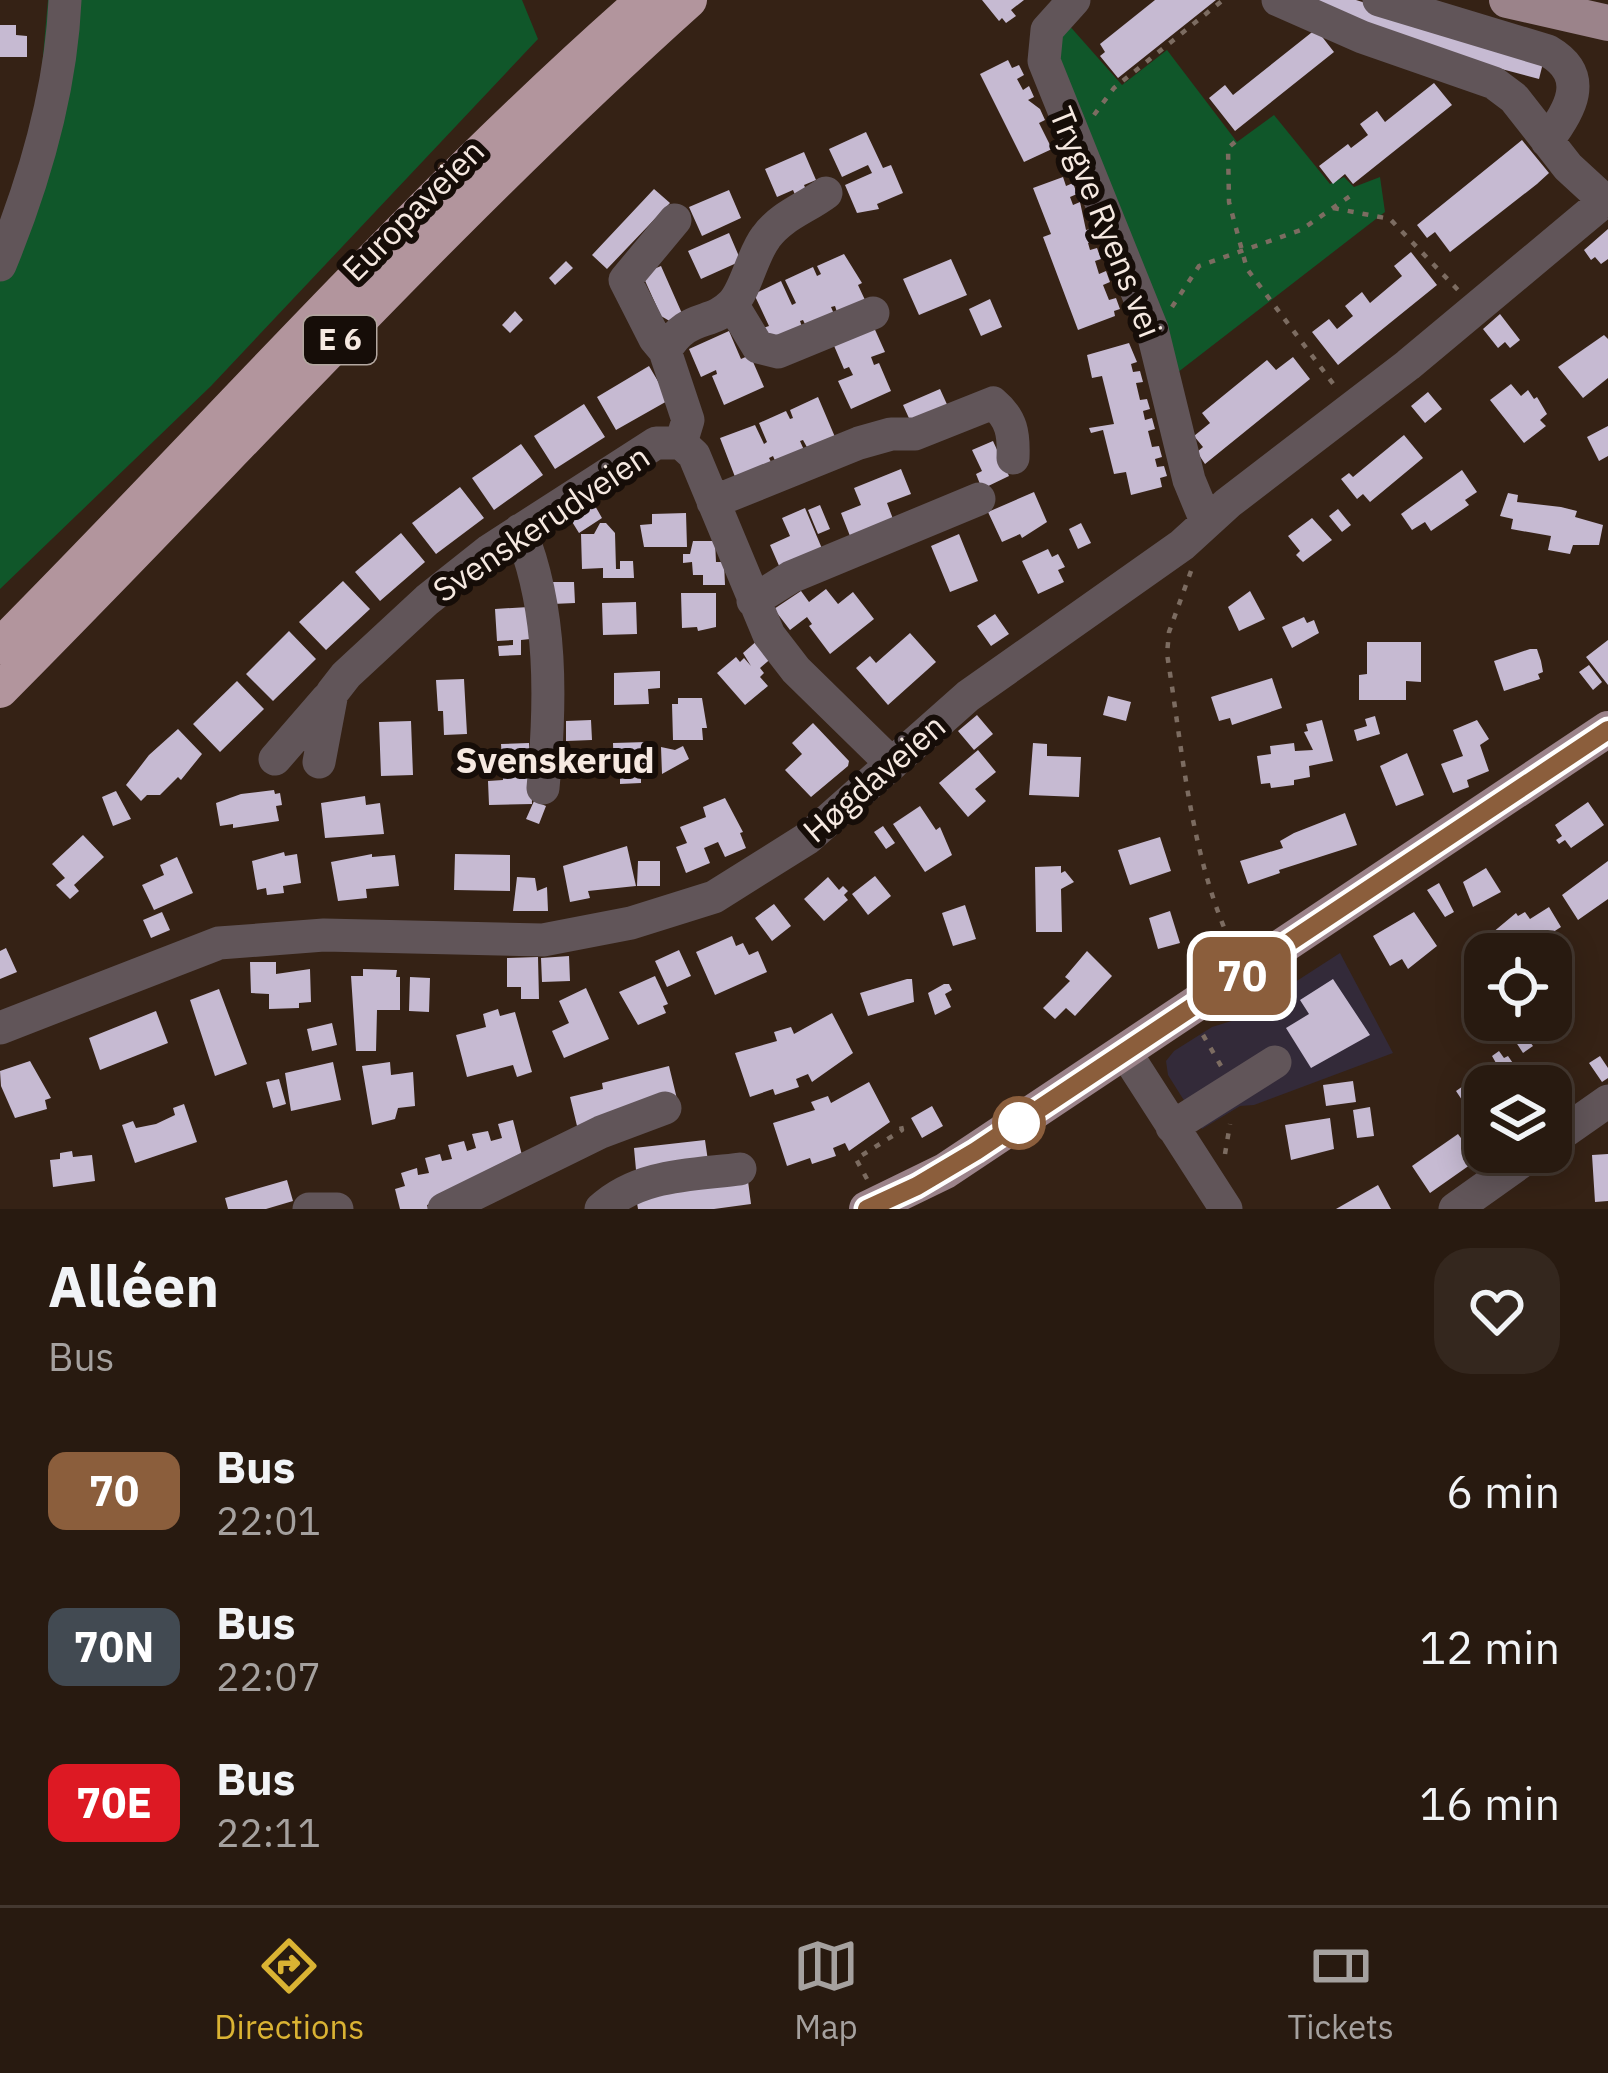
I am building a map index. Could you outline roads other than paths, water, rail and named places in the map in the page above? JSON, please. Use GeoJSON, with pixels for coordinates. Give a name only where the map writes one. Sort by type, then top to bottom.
{"type":"FeatureCollection","features":[{"type":"Feature","properties":{"kind":"highway","name":"Europaveien"},"geometry":{"type":"LineString","coordinates":[[0,646],[415,218],[541,93],[644,0]]}},
{"type":"Feature","properties":{"kind":"highway","name":"Europaveien"},"geometry":{"type":"LineString","coordinates":[[0,690],[437,239],[689,0]]}},
{"type":"Feature","properties":{"kind":"main road"},"geometry":{"type":"LineString","coordinates":[[1507,0],[1608,23]]}},
{"type":"Feature","properties":{"kind":"main road"},"geometry":{"type":"LineString","coordinates":[[868,1196],[945,1171],[1608,730]]}},
{"type":"Feature","properties":{"kind":"street"},"geometry":{"type":"LineString","coordinates":[[0,265],[35,169],[53,100],[65,0]]}},
{"type":"Feature","properties":{"kind":"street","name":"Trygve Ryens vei"},"geometry":{"type":"LineString","coordinates":[[1074,0],[1047,30],[1042,46],[1053,89],[1152,329],[1199,528]]}},
{"type":"Feature","properties":{"kind":"street"},"geometry":{"type":"LineString","coordinates":[[1278,0],[1362,37],[1493,83],[1514,98],[1547,141],[1606,200]]}},
{"type":"Feature","properties":{"kind":"street"},"geometry":{"type":"LineString","coordinates":[[1379,0],[1561,58],[1570,72],[1570,110],[1547,141]]}},
{"type":"Feature","properties":{"kind":"street"},"geometry":{"type":"LineString","coordinates":[[665,351],[687,324],[732,304],[766,236],[826,193]]}},
{"type":"Feature","properties":{"kind":"street","name":"Høgdaveien"},"geometry":{"type":"LineString","coordinates":[[0,1028],[178,956],[233,940],[334,935],[543,940],[631,923],[714,897],[808,838],[1011,663],[1113,596],[1474,311],[1606,200]]}},
{"type":"Feature","properties":{"kind":"street"},"geometry":{"type":"LineString","coordinates":[[675,220],[626,280],[665,351],[688,420],[681,443]]}},
{"type":"Feature","properties":{"kind":"street"},"geometry":{"type":"LineString","coordinates":[[732,304],[758,347],[778,352],[873,313]]}},
{"type":"Feature","properties":{"kind":"street"},"geometry":{"type":"LineString","coordinates":[[713,502],[859,443],[891,434],[915,434],[993,404],[1012,427],[1013,458]]}},
{"type":"Feature","properties":{"kind":"street","name":"Svenskerudveien"},"geometry":{"type":"LineString","coordinates":[[275,759],[346,675],[427,601],[520,530],[656,443],[681,443],[694,455],[770,635],[796,670],[892,764]]}},
{"type":"Feature","properties":{"kind":"street"},"geometry":{"type":"LineString","coordinates":[[753,601],[791,577],[980,499]]}},
{"type":"Feature","properties":{"kind":"street"},"geometry":{"type":"LineString","coordinates":[[520,530],[537,579],[547,657],[543,788]]}},
{"type":"Feature","properties":{"kind":"street"},"geometry":{"type":"LineString","coordinates":[[319,762],[332,693]]}},
{"type":"Feature","properties":{"kind":"street"},"geometry":{"type":"LineString","coordinates":[[1125,1052],[1226,1209]]}},
{"type":"Feature","properties":{"kind":"street"},"geometry":{"type":"LineString","coordinates":[[1172,1127],[1234,1100],[1275,1062]]}},
{"type":"Feature","properties":{"kind":"street"},"geometry":{"type":"LineString","coordinates":[[1572,1126],[1608,1101]]}},
{"type":"Feature","properties":{"kind":"street"},"geometry":{"type":"LineString","coordinates":[[444,1209],[601,1132],[665,1108]]}},
{"type":"Feature","properties":{"kind":"street"},"geometry":{"type":"LineString","coordinates":[[602,1209],[645,1183],[740,1168]]}},
{"type":"Feature","properties":{"kind":"street"},"geometry":{"type":"LineString","coordinates":[[1455,1209],[1505,1173]]}},
{"type":"Feature","properties":{"kind":"street"},"geometry":{"type":"LineString","coordinates":[[309,1209],[337,1209]]}},
{"type":"Feature","properties":{"kind":"district","name":"Svenskerud"},"geometry":{"type":"Point","coordinates":[555,760]}}]}
